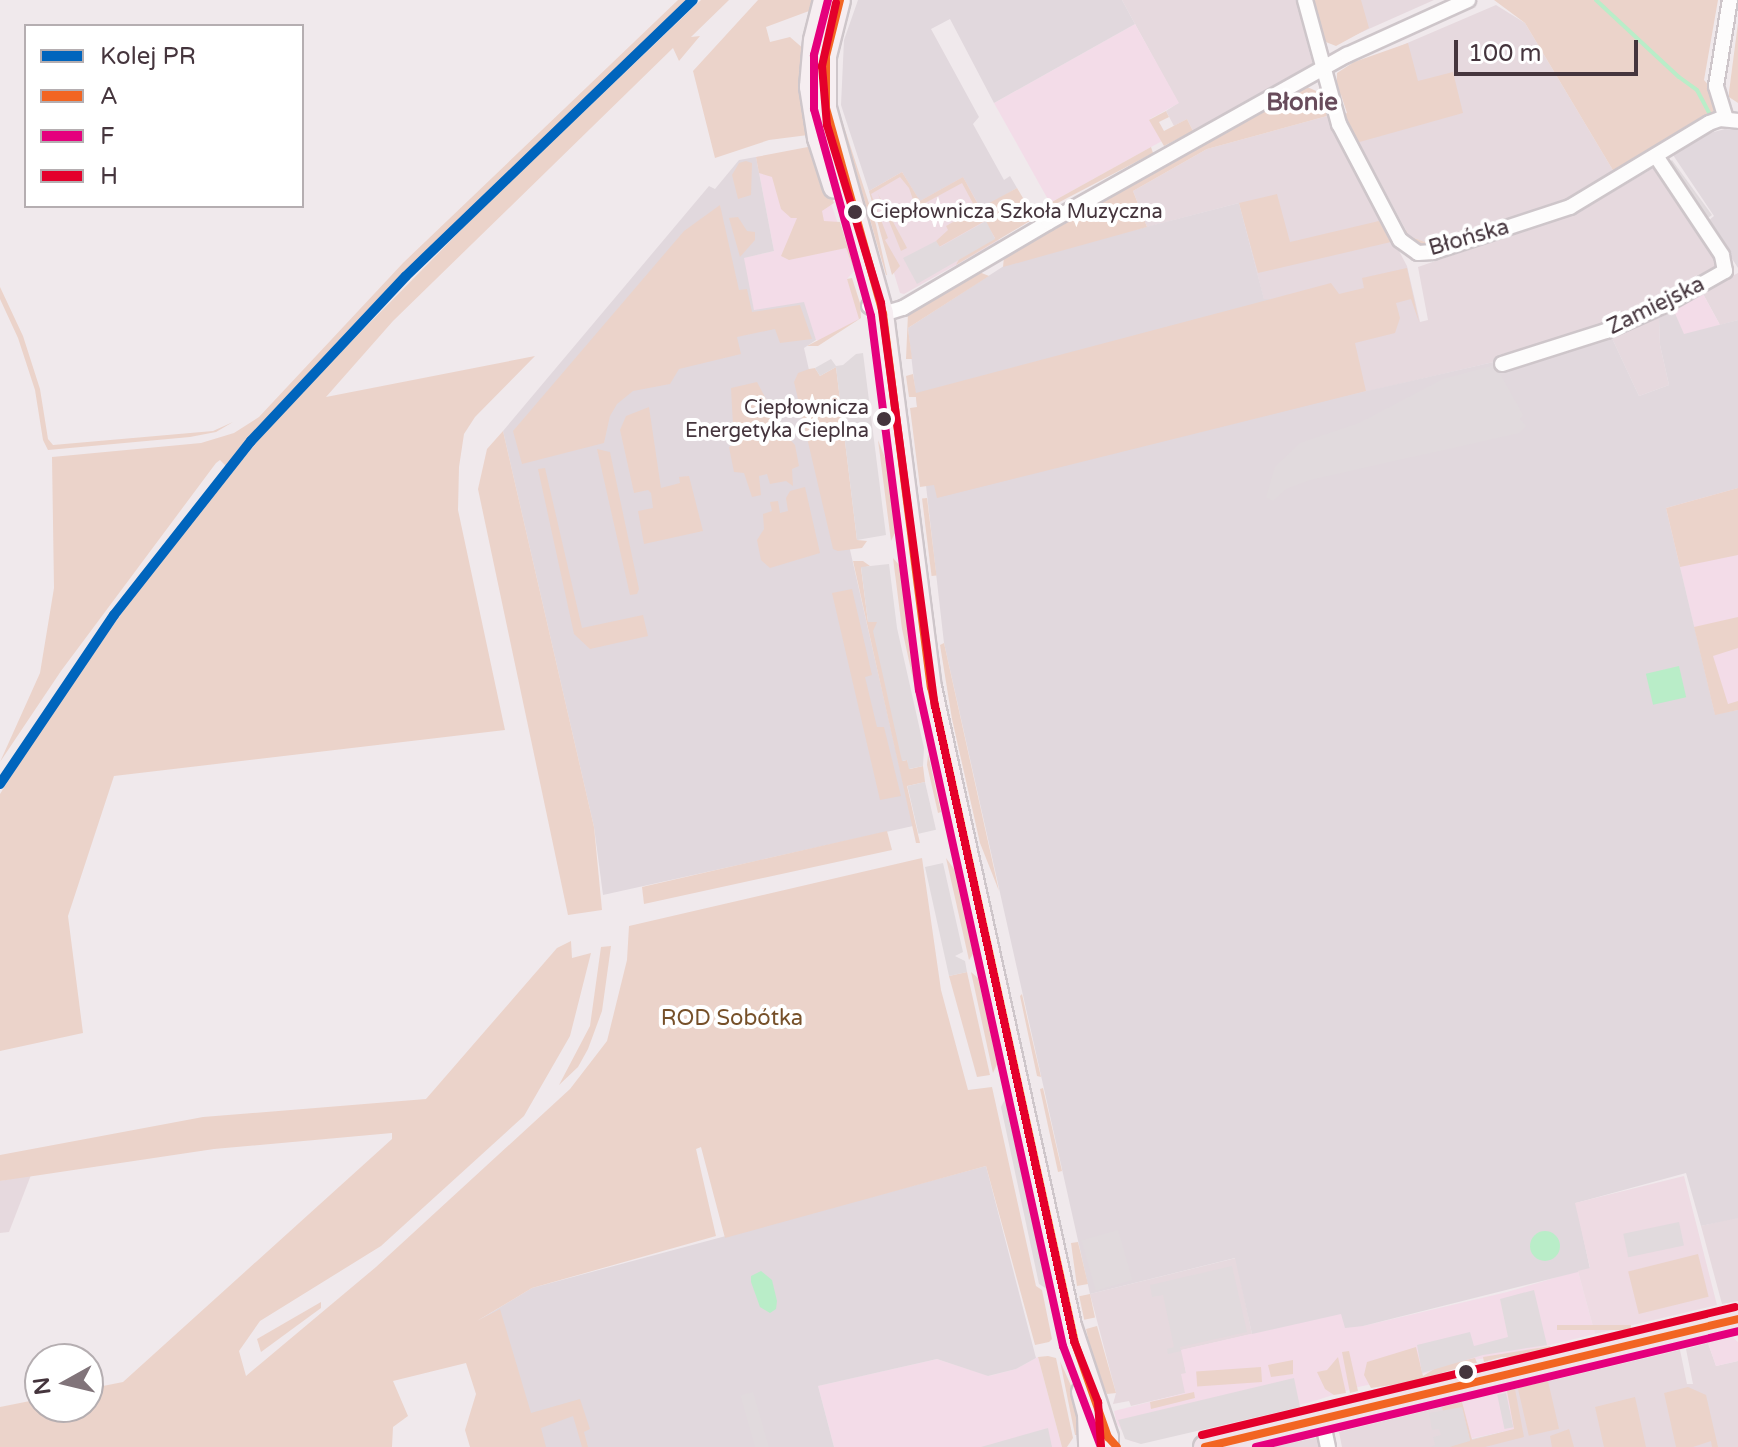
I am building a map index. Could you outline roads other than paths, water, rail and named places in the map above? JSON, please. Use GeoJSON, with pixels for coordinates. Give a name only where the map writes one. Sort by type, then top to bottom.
{"type":"FeatureCollection","features":[{"type":"Feature","properties":{"kind":"main road"},"geometry":{"type":"LineString","coordinates":[[824,0],[811,54],[813,118],[876,310],[874,333],[923,708],[1062,1345],[1086,1404],[1085,1443]]}},
{"type":"Feature","properties":{"kind":"main road"},"geometry":{"type":"LineString","coordinates":[[840,0],[826,56],[826,108],[876,310],[933,697],[1071,1326],[1111,1444]]}},
{"type":"Feature","properties":{"kind":"main road"},"geometry":{"type":"LineString","coordinates":[[1205,1447],[1738,1319]]}},
{"type":"Feature","properties":{"kind":"street","name":"Błońska"},"geometry":{"type":"LineString","coordinates":[[1305,0],[1334,111],[1400,240],[1418,253],[1445,249],[1570,207],[1709,123],[1732,120]]}},
{"type":"Feature","properties":{"kind":"street"},"geometry":{"type":"LineString","coordinates":[[876,310],[907,306],[1049,222],[1363,47],[1468,0]]}},
{"type":"Feature","properties":{"kind":"street"},"geometry":{"type":"LineString","coordinates":[[1730,0],[1716,86],[1732,120]]}},
{"type":"Feature","properties":{"kind":"street","name":"Zamiejska"},"geometry":{"type":"LineString","coordinates":[[1502,364],[1620,325],[1665,305],[1725,271],[1722,255],[1656,156]]}},
{"type":"Feature","properties":{"kind":"street"},"geometry":{"type":"LineString","coordinates":[[1322,1419],[1328,1447]]}},
{"type":"Feature","properties":{"kind":"waterway"},"geometry":{"type":"LineString","coordinates":[[1596,0],[1697,90],[1710,114]]}},
{"type":"Feature","properties":{"kind":"rail line","name":"PR"},"geometry":{"type":"LineString","coordinates":[[0,784],[114,615],[251,441],[406,276],[693,0]]}},
{"type":"Feature","properties":{"kind":"place","name":"Ciepłownicza Szkoła Muzyczna"},"geometry":{"type":"Point","coordinates":[855,212]}},
{"type":"Feature","properties":{"kind":"place","name":"Ciepłownicza Energetyka Cieplna"},"geometry":{"type":"Point","coordinates":[884,419]}},
{"type":"Feature","properties":{"kind":"district","name":"Błonie"},"geometry":{"type":"Point","coordinates":[1302,103]}},
{"type":"Feature","properties":{"kind":"park label","name":"ROD Sobótka"},"geometry":{"type":"Point","coordinates":[732,1019]}}]}
